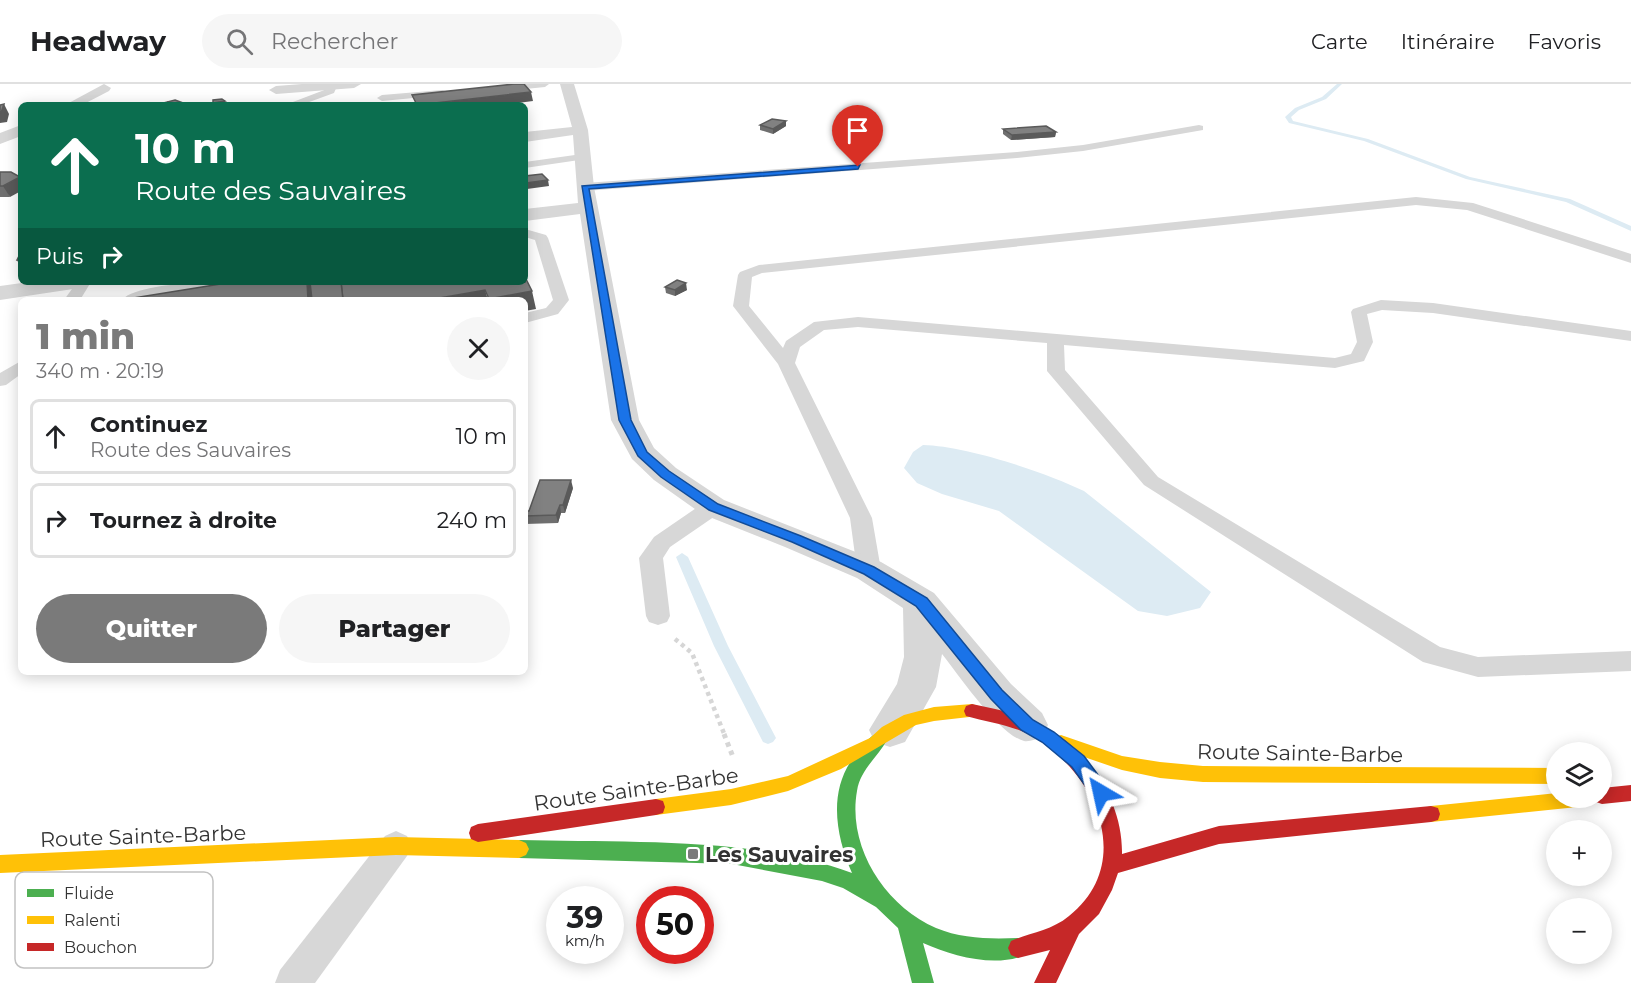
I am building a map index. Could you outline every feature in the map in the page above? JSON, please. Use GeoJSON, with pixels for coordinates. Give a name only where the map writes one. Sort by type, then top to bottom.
{"type":"FeatureCollection","features":[{"type":"Feature","properties":{"kind":"main road","name":"Route Sainte-Barbe"},"geometry":{"type":"LineString","coordinates":[[396,846],[604,813],[742,795],[782,787],[827,770],[908,720],[939,712],[972,711],[1005,717],[1122,763],[1160,770],[1203,774],[1546,776]]}},
{"type":"Feature","properties":{"kind":"main road"},"geometry":{"type":"LineString","coordinates":[[1037,731],[1078,761],[1101,793],[1113,828],[1114,865],[1099,900],[1071,929],[1045,983]]}},
{"type":"Feature","properties":{"kind":"main road"},"geometry":{"type":"LineString","coordinates":[[881,736],[854,768],[844,800],[845,834],[857,867],[879,899],[907,923],[948,943],[992,951],[1035,946],[1071,929]]}},
{"type":"Feature","properties":{"kind":"main road"},"geometry":{"type":"LineString","coordinates":[[1612,795],[1631,794]]}},
{"type":"Feature","properties":{"kind":"main road"},"geometry":{"type":"LineString","coordinates":[[1114,865],[1219,835],[1546,802]]}},
{"type":"Feature","properties":{"kind":"main road","name":"Route Sainte-Barbe"},"geometry":{"type":"LineString","coordinates":[[0,864],[396,846],[732,855],[822,872],[849,881],[879,899]]}},
{"type":"Feature","properties":{"kind":"main road"},"geometry":{"type":"LineString","coordinates":[[907,923],[922,983]]}},
{"type":"Feature","properties":{"kind":"street"},"geometry":{"type":"LineString","coordinates":[[276,90],[354,84]]}},
{"type":"Feature","properties":{"kind":"street"},"geometry":{"type":"LineString","coordinates":[[567,84],[625,420],[642,453],[665,474],[713,507],[869,570],[921,602],[997,695],[1037,731]]}},
{"type":"Feature","properties":{"kind":"street"},"geometry":{"type":"LineString","coordinates":[[78,102],[104,88]]}},
{"type":"Feature","properties":{"kind":"street"},"geometry":{"type":"LineString","coordinates":[[0,139],[18,131]]}},
{"type":"Feature","properties":{"kind":"street"},"geometry":{"type":"LineString","coordinates":[[528,137],[578,144]]}},
{"type":"Feature","properties":{"kind":"street"},"geometry":{"type":"LineString","coordinates":[[528,214],[588,207]]}},
{"type":"Feature","properties":{"kind":"street"},"geometry":{"type":"LineString","coordinates":[[0,293],[53,285]]}},
{"type":"Feature","properties":{"kind":"street"},"geometry":{"type":"LineString","coordinates":[[881,736],[916,687],[923,657],[921,602]]}},
{"type":"Feature","properties":{"kind":"lane"},"geometry":{"type":"LineString","coordinates":[[489,89],[545,84]]}},
{"type":"Feature","properties":{"kind":"lane"},"geometry":{"type":"LineString","coordinates":[[300,102],[331,91],[332,86]]}},
{"type":"Feature","properties":{"kind":"lane"},"geometry":{"type":"LineString","coordinates":[[382,98],[454,92]]}},
{"type":"Feature","properties":{"kind":"lane"},"geometry":{"type":"LineString","coordinates":[[585,187],[1017,155],[1039,146],[1083,148],[1199,128]]}},
{"type":"Feature","properties":{"kind":"lane"},"geometry":{"type":"LineString","coordinates":[[528,164],[578,144]]}},
{"type":"Feature","properties":{"kind":"lane"},"geometry":{"type":"LineString","coordinates":[[869,570],[861,518],[786,363],[741,306],[745,275],[759,269],[1416,201],[1469,206],[1631,259]]}},
{"type":"Feature","properties":{"kind":"lane"},"geometry":{"type":"LineString","coordinates":[[528,234],[541,238],[561,300],[552,311],[528,317]]}},
{"type":"Feature","properties":{"kind":"lane"},"geometry":{"type":"LineString","coordinates":[[139,297],[202,285]]}},
{"type":"Feature","properties":{"kind":"lane"},"geometry":{"type":"LineString","coordinates":[[786,363],[792,345],[820,325],[858,322],[1335,363],[1358,357],[1365,342],[1359,312],[1382,304],[1433,308],[1631,336]]}},
{"type":"Feature","properties":{"kind":"lane"},"geometry":{"type":"LineString","coordinates":[[1055,340],[1056,371],[1151,480],[1432,655],[1478,667],[1631,661]]}},
{"type":"Feature","properties":{"kind":"lane"},"geometry":{"type":"LineString","coordinates":[[0,381],[18,368]]}},
{"type":"Feature","properties":{"kind":"lane"},"geometry":{"type":"LineString","coordinates":[[658,616],[651,558],[662,542],[713,507]]}},
{"type":"Feature","properties":{"kind":"lane"},"geometry":{"type":"LineString","coordinates":[[293,983],[396,846]]}},
{"type":"Feature","properties":{"kind":"path"},"geometry":{"type":"LineString","coordinates":[[692,653],[737,767]]}},
{"type":"Feature","properties":{"kind":"shaded area"},"geometry":{"type":"Polygon","coordinates":[[[923,445],[941,446],[1005,461],[1084,491],[1211,592],[1200,608],[1167,616],[1138,611],[999,511],[942,494],[917,483],[904,468],[913,452],[923,445]]]}},
{"type":"Feature","properties":{"kind":"building"},"geometry":{"type":"Polygon","coordinates":[[[514,84],[524,84],[531,92],[443,102],[416,102],[412,95],[514,84]]]}},
{"type":"Feature","properties":{"kind":"building"},"geometry":{"type":"Polygon","coordinates":[[[222,99],[225,101],[213,102],[213,100],[222,99]]]}},
{"type":"Feature","properties":{"kind":"building"},"geometry":{"type":"Polygon","coordinates":[[[772,119],[786,121],[773,129],[760,125],[772,119]]]}},
{"type":"Feature","properties":{"kind":"building"},"geometry":{"type":"Polygon","coordinates":[[[1046,126],[1056,132],[1012,135],[1003,129],[1046,126]]]}},
{"type":"Feature","properties":{"kind":"building"},"geometry":{"type":"Polygon","coordinates":[[[0,172],[11,172],[18,176],[18,178],[0,186],[0,172]]]}},
{"type":"Feature","properties":{"kind":"building"},"geometry":{"type":"Polygon","coordinates":[[[542,174],[548,180],[528,183],[528,176],[542,174]]]}},
{"type":"Feature","properties":{"kind":"building"},"geometry":{"type":"Polygon","coordinates":[[[677,280],[686,283],[675,290],[665,287],[677,280]]]}},
{"type":"Feature","properties":{"kind":"building"},"geometry":{"type":"Polygon","coordinates":[[[528,283],[532,291],[500,297],[488,297],[485,290],[445,297],[343,297],[341,285],[528,285],[528,283]]]}},
{"type":"Feature","properties":{"kind":"building"},"geometry":{"type":"Polygon","coordinates":[[[214,285],[307,285],[308,297],[140,297],[214,285]]]}},
{"type":"Feature","properties":{"kind":"building"},"geometry":{"type":"Polygon","coordinates":[[[310,285],[341,285],[343,297],[312,297],[310,285]]]}},
{"type":"Feature","properties":{"kind":"building"},"geometry":{"type":"Polygon","coordinates":[[[540,480],[571,480],[563,505],[560,505],[556,515],[528,516],[540,480]]]}},
{"type":"Feature","properties":{"kind":"waterway"},"geometry":{"type":"LineString","coordinates":[[1340,84],[1324,98],[1297,109],[1288,117],[1291,122],[1366,140],[1468,178],[1568,200],[1631,229]]}},
{"type":"Feature","properties":{"kind":"waterway"},"geometry":{"type":"LineString","coordinates":[[682,557],[721,646],[768,738]]}},
{"type":"Feature","properties":{"kind":"traffic: fast"},"geometry":{"type":"LineString","coordinates":[[878,740],[858,763],[848,789],[845,816],[850,843],[861,870],[876,894],[897,915],[932,937],[968,947],[1018,948]]}},
{"type":"Feature","properties":{"kind":"traffic: fast"},"geometry":{"type":"LineString","coordinates":[[519,849],[732,855],[822,872],[849,881],[879,899]]}},
{"type":"Feature","properties":{"kind":"traffic: fast"},"geometry":{"type":"LineString","coordinates":[[907,923],[923,983]]}},
{"type":"Feature","properties":{"kind":"traffic: slow"},"geometry":{"type":"LineString","coordinates":[[878,740],[899,725],[922,716],[972,711]]}},
{"type":"Feature","properties":{"kind":"traffic: slow"},"geometry":{"type":"LineString","coordinates":[[1061,742],[1122,763],[1160,770],[1203,774],[1546,776]]}},
{"type":"Feature","properties":{"kind":"traffic: slow"},"geometry":{"type":"LineString","coordinates":[[656,807],[731,797],[776,787],[824,769],[869,745]]}},
{"type":"Feature","properties":{"kind":"traffic: slow"},"geometry":{"type":"LineString","coordinates":[[1431,814],[1546,802]]}},
{"type":"Feature","properties":{"kind":"traffic: slow"},"geometry":{"type":"LineString","coordinates":[[0,864],[396,846],[519,849]]}},
{"type":"Feature","properties":{"kind":"traffic: jam"},"geometry":{"type":"LineString","coordinates":[[972,711],[1022,724],[1040,732],[1069,754],[1086,773],[1099,793],[1108,815],[1113,837],[1112,860],[1105,884],[1092,907],[1077,923],[1059,935],[1039,944],[1018,948]]}},
{"type":"Feature","properties":{"kind":"traffic: jam"},"geometry":{"type":"LineString","coordinates":[[1612,795],[1631,793]]}},
{"type":"Feature","properties":{"kind":"traffic: jam"},"geometry":{"type":"LineString","coordinates":[[478,833],[656,807]]}},
{"type":"Feature","properties":{"kind":"traffic: jam"},"geometry":{"type":"LineString","coordinates":[[1114,865],[1219,835],[1431,814]]}},
{"type":"Feature","properties":{"kind":"traffic: jam"},"geometry":{"type":"LineString","coordinates":[[1045,983],[1071,929]]}},
{"type":"Feature","properties":{"kind":"place","name":"Les Sauvaires"},"geometry":{"type":"Point","coordinates":[693,854]}},
{"type":"Feature","properties":{"kind":"route"},"geometry":{"type":"LineString","coordinates":[[858,167],[585,187],[625,420],[642,453],[665,474],[713,507],[869,570],[921,602],[997,695],[1027,725],[1048,737],[1078,761],[1101,793]]}}]}
